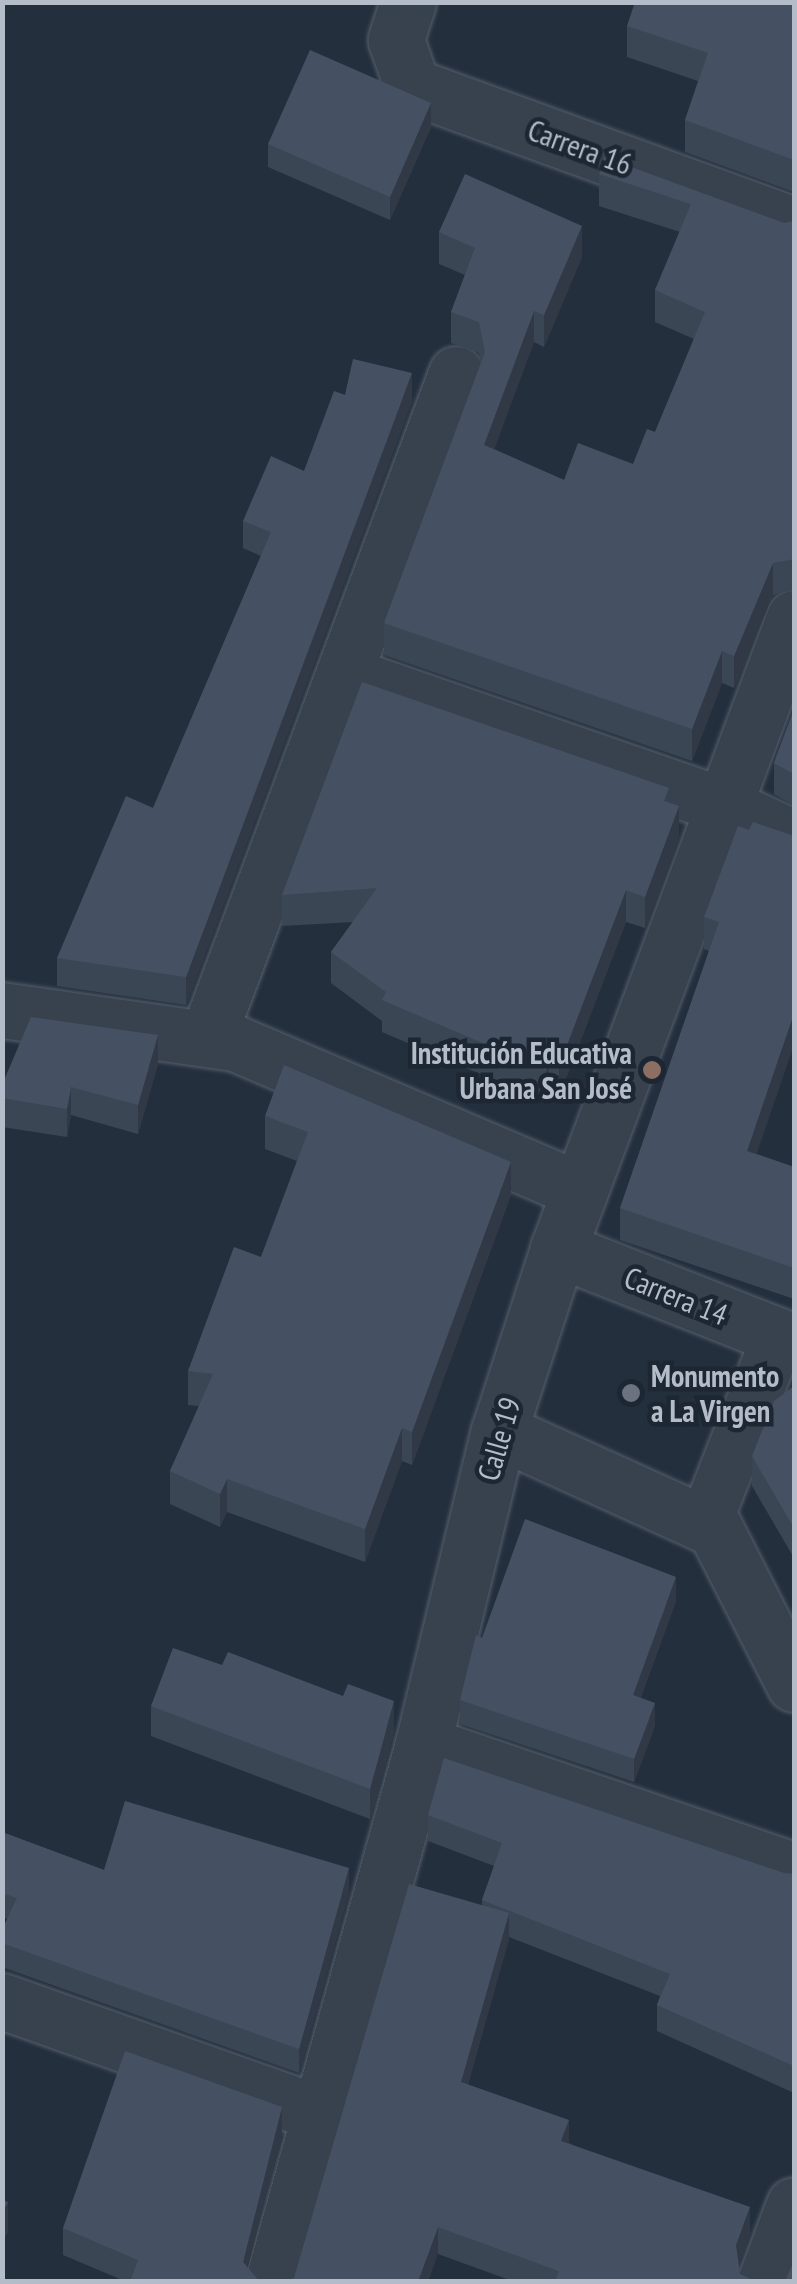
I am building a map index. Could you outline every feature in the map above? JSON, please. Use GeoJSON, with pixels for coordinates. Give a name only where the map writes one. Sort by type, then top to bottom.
{"type":"FeatureCollection","features":[{"type":"Feature","properties":{"kind":"street","name":"Carrera 16"},"geometry":{"type":"LineString","coordinates":[[402,21],[412,86],[794,226]]}},
{"type":"Feature","properties":{"kind":"street"},"geometry":{"type":"LineString","coordinates":[[208,1036],[456,374]]}},
{"type":"Feature","properties":{"kind":"street","name":"Calle 19"},"geometry":{"type":"LineString","coordinates":[[273,2282],[422,1744],[499,1432],[558,1250],[794,618]]}},
{"type":"Feature","properties":{"kind":"street"},"geometry":{"type":"LineString","coordinates":[[344,674],[723,805],[794,838]]}},
{"type":"Feature","properties":{"kind":"street"},"geometry":{"type":"LineString","coordinates":[[2,1010],[208,1036],[580,1190]]}},
{"type":"Feature","properties":{"kind":"street","name":"Carrera 14"},"geometry":{"type":"LineString","coordinates":[[558,1250],[786,1340]]}},
{"type":"Feature","properties":{"kind":"street"},"geometry":{"type":"LineString","coordinates":[[704,1526],[786,1340]]}},
{"type":"Feature","properties":{"kind":"street"},"geometry":{"type":"LineString","coordinates":[[499,1432],[715,1529],[794,1684]]}},
{"type":"Feature","properties":{"kind":"street"},"geometry":{"type":"LineString","coordinates":[[422,1744],[794,1870]]}},
{"type":"Feature","properties":{"kind":"street"},"geometry":{"type":"LineString","coordinates":[[2,2001],[321,2114]]}},
{"type":"Feature","properties":{"kind":"street"},"geometry":{"type":"LineString","coordinates":[[765,2282],[794,2206]]}},
{"type":"Feature","properties":{"kind":"building"},"geometry":{"type":"Polygon","coordinates":[[[635,2],[794,2],[794,160],[685,120],[708,53],[627,26],[635,2]]]}},
{"type":"Feature","properties":{"kind":"building"},"geometry":{"type":"Polygon","coordinates":[[[310,50],[431,103],[390,197],[268,144],[310,50]]]}},
{"type":"Feature","properties":{"kind":"building"},"geometry":{"type":"Polygon","coordinates":[[[604,157],[784,223],[794,221],[794,559],[773,563],[734,656],[722,651],[692,729],[384,623],[485,352],[479,322],[451,312],[475,248],[439,232],[465,174],[582,226],[544,315],[534,311],[484,445],[564,480],[578,443],[633,464],[647,429],[655,432],[705,312],[655,290],[691,204],[599,174],[604,157]]]}},
{"type":"Feature","properties":{"kind":"building"},"geometry":{"type":"Polygon","coordinates":[[[353,359],[412,373],[186,977],[57,958],[126,796],[153,808],[271,532],[243,521],[271,456],[304,471],[334,391],[345,395],[353,359]]]}},
{"type":"Feature","properties":{"kind":"building"},"geometry":{"type":"Polygon","coordinates":[[[362,682],[669,788],[664,801],[679,806],[645,897],[626,890],[559,1066],[549,1061],[546,1070],[382,1000],[386,992],[331,952],[377,888],[282,895],[362,682]]]}},
{"type":"Feature","properties":{"kind":"building"},"geometry":{"type":"Polygon","coordinates":[[[794,709],[794,774],[774,763],[794,709]]]}},
{"type":"Feature","properties":{"kind":"building"},"geometry":{"type":"Polygon","coordinates":[[[753,822],[794,836],[794,1014],[747,1151],[794,1167],[794,1268],[620,1208],[719,922],[704,917],[738,826],[749,830],[753,822]]]}},
{"type":"Feature","properties":{"kind":"building"},"geometry":{"type":"Polygon","coordinates":[[[31,1017],[158,1035],[138,1105],[71,1087],[67,1109],[2,1098],[2,1085],[31,1017]]]}},
{"type":"Feature","properties":{"kind":"building"},"geometry":{"type":"Polygon","coordinates":[[[284,1065],[511,1162],[412,1432],[402,1428],[365,1529],[227,1479],[220,1494],[170,1471],[213,1374],[188,1371],[234,1247],[261,1257],[308,1132],[265,1116],[284,1065]]]}},
{"type":"Feature","properties":{"kind":"building"},"geometry":{"type":"Polygon","coordinates":[[[794,1386],[794,1528],[752,1456],[774,1401],[794,1386]]]}},
{"type":"Feature","properties":{"kind":"building"},"geometry":{"type":"Polygon","coordinates":[[[525,1519],[676,1577],[633,1695],[655,1703],[634,1759],[460,1700],[476,1635],[482,1638],[525,1519]]]}},
{"type":"Feature","properties":{"kind":"building"},"geometry":{"type":"Polygon","coordinates":[[[173,1648],[222,1665],[228,1652],[343,1696],[348,1684],[394,1701],[370,1789],[151,1706],[173,1648]]]}},
{"type":"Feature","properties":{"kind":"building"},"geometry":{"type":"Polygon","coordinates":[[[444,1758],[794,1874],[794,2066],[657,2005],[670,1974],[482,1900],[502,1843],[428,1815],[444,1758]]]}},
{"type":"Feature","properties":{"kind":"building"},"geometry":{"type":"Polygon","coordinates":[[[125,1801],[349,1868],[299,2049],[2,1943],[2,1930],[17,1898],[2,1893],[2,1832],[104,1870],[125,1801]]]}},
{"type":"Feature","properties":{"kind":"building"},"geometry":{"type":"Polygon","coordinates":[[[409,1884],[509,1913],[461,2082],[569,2120],[561,2141],[750,2207],[736,2245],[740,2274],[757,2282],[555,2282],[559,2271],[438,2227],[418,2282],[280,2282],[294,2278],[409,1884]]]}},
{"type":"Feature","properties":{"kind":"building"},"geometry":{"type":"Polygon","coordinates":[[[125,2051],[282,2107],[243,2262],[260,2282],[130,2282],[138,2260],[63,2228],[125,2051]]]}},
{"type":"Feature","properties":{"kind":"building"},"geometry":{"type":"Polygon","coordinates":[[[794,2261],[794,2282],[780,2282],[786,2279],[794,2261]]]}},
{"type":"Feature","properties":{"kind":"place","name":"Institución Educativa Urbana San José"},"geometry":{"type":"Point","coordinates":[652,1070]}},
{"type":"Feature","properties":{"kind":"place","name":"Monumento a La Virgen"},"geometry":{"type":"Point","coordinates":[631,1393]}}]}
